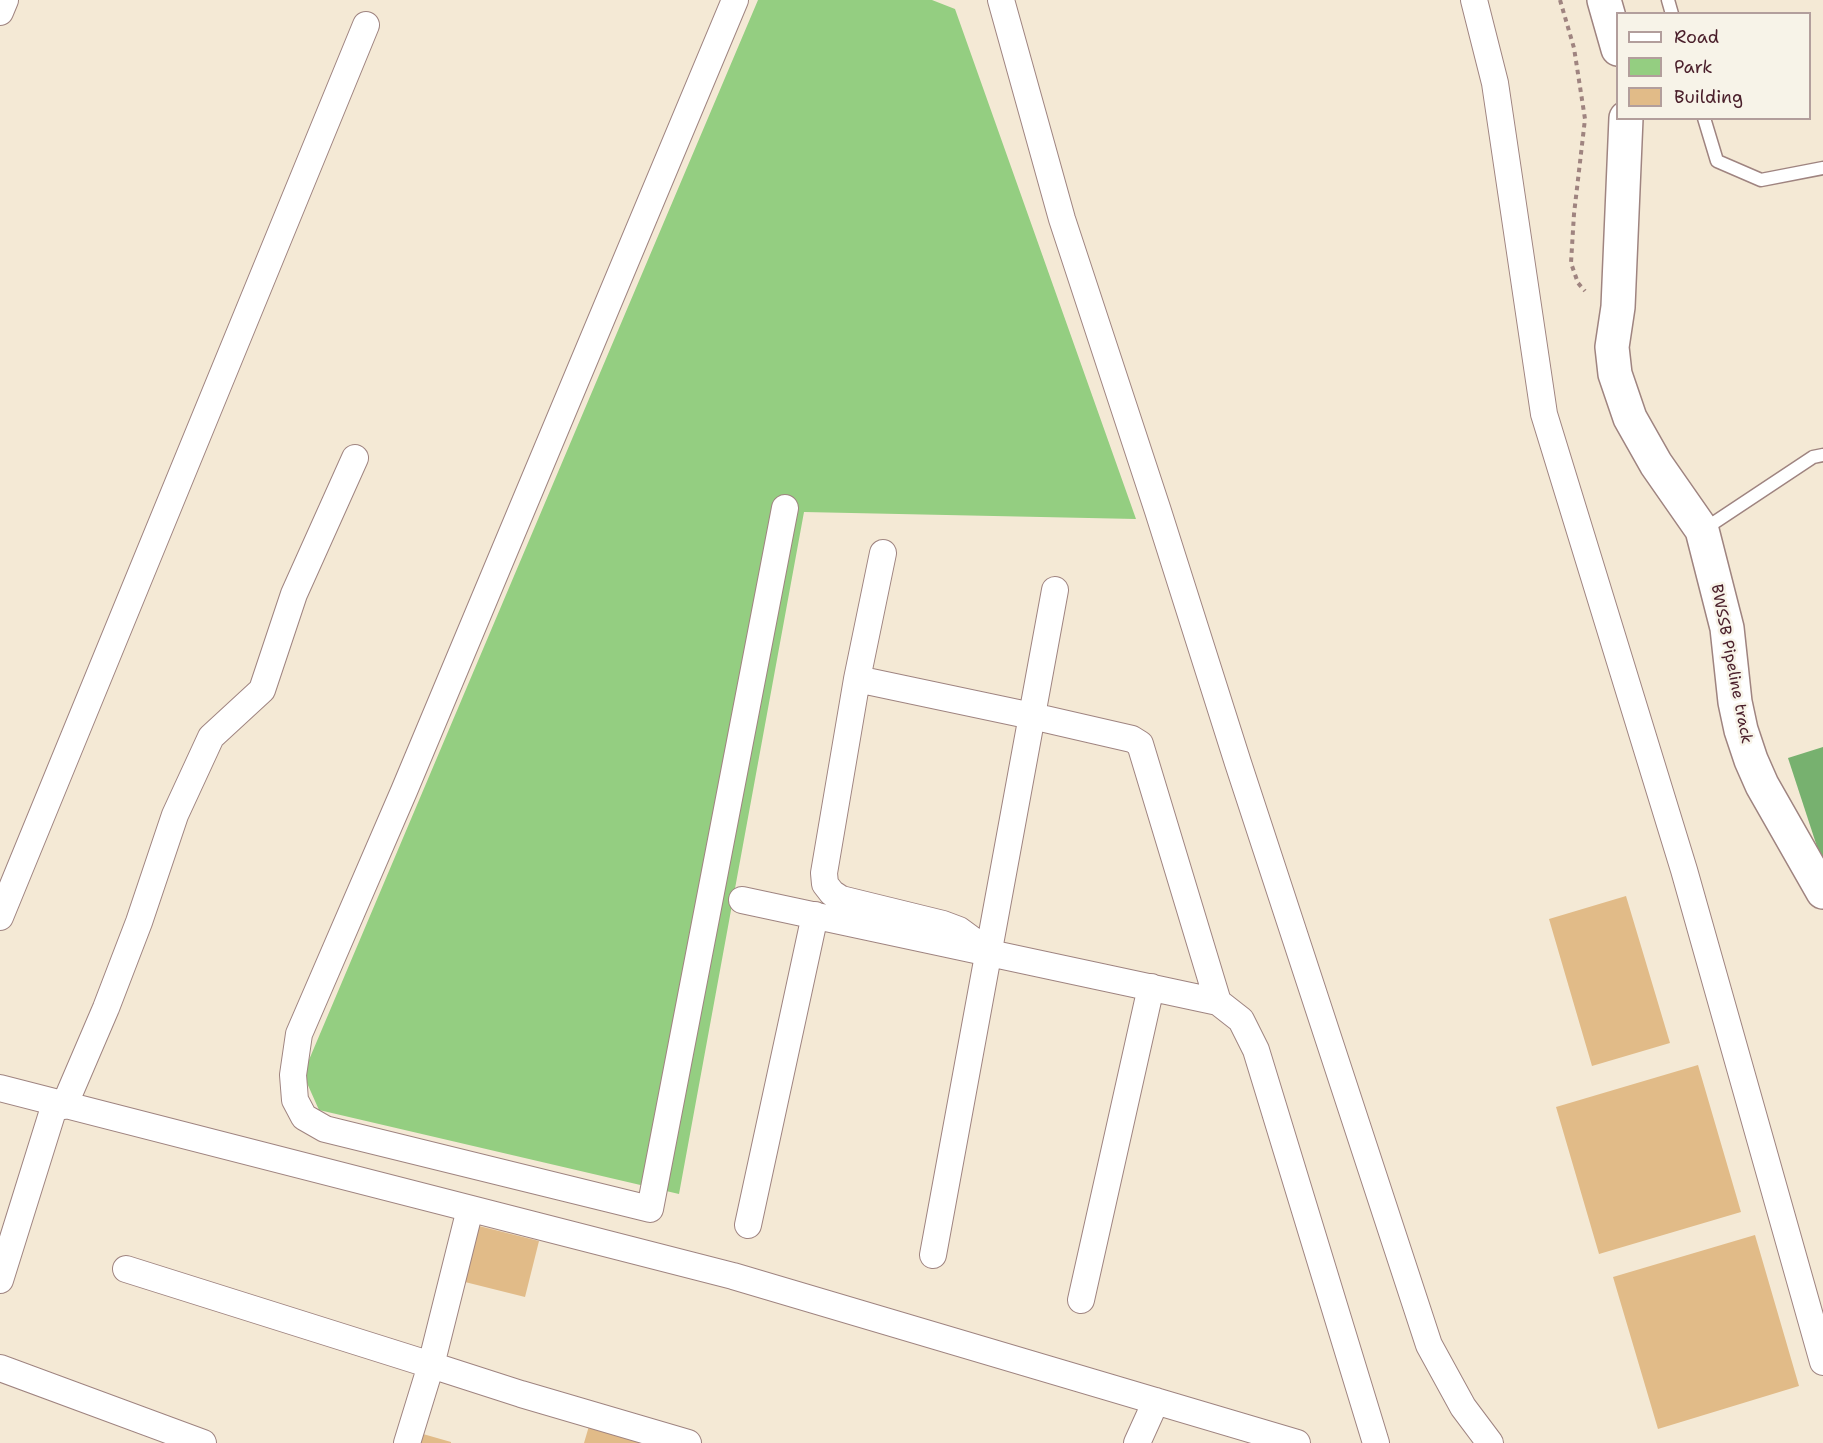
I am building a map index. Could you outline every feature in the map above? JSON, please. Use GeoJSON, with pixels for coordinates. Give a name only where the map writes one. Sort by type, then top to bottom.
{"type":"FeatureCollection","features":[{"type":"Feature","properties":{"kind":"street"},"geometry":{"type":"LineString","coordinates":[[0,12],[5,0]]}},
{"type":"Feature","properties":{"kind":"street"},"geometry":{"type":"LineString","coordinates":[[735,0],[404,791],[299,1034],[292,1075],[295,1100],[304,1117],[325,1129],[650,1209],[785,508]]}},
{"type":"Feature","properties":{"kind":"street"},"geometry":{"type":"LineString","coordinates":[[1001,0],[1062,219],[1429,1345],[1463,1407],[1490,1443]]}},
{"type":"Feature","properties":{"kind":"street"},"geometry":{"type":"LineString","coordinates":[[1474,0],[1495,83],[1544,414],[1684,870],[1823,1362]]}},
{"type":"Feature","properties":{"kind":"street"},"geometry":{"type":"LineString","coordinates":[[1604,0],[1616,45]]}},
{"type":"Feature","properties":{"kind":"street"},"geometry":{"type":"LineString","coordinates":[[0,917],[366,25]]}},
{"type":"Feature","properties":{"kind":"street","name":"BWSSB Pipeline track"},"geometry":{"type":"LineString","coordinates":[[1626,120],[1618,307],[1612,347],[1622,398],[1630,418],[1656,464],[1702,530],[1727,627],[1735,702],[1744,740],[1762,785],[1823,892]]}},
{"type":"Feature","properties":{"kind":"street"},"geometry":{"type":"LineString","coordinates":[[0,1282],[60,1105],[106,1008],[175,815],[211,737],[262,690],[294,594],[355,458]]}},
{"type":"Feature","properties":{"kind":"street"},"geometry":{"type":"LineString","coordinates":[[883,553],[857,680],[824,873],[825,884],[841,899],[943,924],[958,930],[989,952]]}},
{"type":"Feature","properties":{"kind":"street"},"geometry":{"type":"LineString","coordinates":[[933,1255],[1055,590]]}},
{"type":"Feature","properties":{"kind":"street"},"geometry":{"type":"LineString","coordinates":[[857,680],[1032,716],[1132,739],[1140,744],[1218,1002]]}},
{"type":"Feature","properties":{"kind":"street"},"geometry":{"type":"LineString","coordinates":[[742,900],[1218,1002],[1241,1020],[1256,1050],[1376,1443]]}},
{"type":"Feature","properties":{"kind":"street"},"geometry":{"type":"LineString","coordinates":[[748,1225],[815,915]]}},
{"type":"Feature","properties":{"kind":"street"},"geometry":{"type":"LineString","coordinates":[[1081,1300],[1151,987]]}},
{"type":"Feature","properties":{"kind":"street"},"geometry":{"type":"LineString","coordinates":[[0,1088],[733,1276],[1297,1443]]}},
{"type":"Feature","properties":{"kind":"street"},"geometry":{"type":"LineString","coordinates":[[407,1443],[431,1365],[470,1209]]}},
{"type":"Feature","properties":{"kind":"street"},"geometry":{"type":"LineString","coordinates":[[126,1269],[521,1394],[688,1443]]}},
{"type":"Feature","properties":{"kind":"street"},"geometry":{"type":"LineString","coordinates":[[0,1368],[203,1443]]}},
{"type":"Feature","properties":{"kind":"street"},"geometry":{"type":"LineString","coordinates":[[1137,1443],[1156,1401]]}},
{"type":"Feature","properties":{"kind":"lane"},"geometry":{"type":"LineString","coordinates":[[1705,120],[1718,162],[1761,180],[1823,168]]}},
{"type":"Feature","properties":{"kind":"lane"},"geometry":{"type":"LineString","coordinates":[[1702,530],[1813,457],[1823,455]]}},
{"type":"Feature","properties":{"kind":"path"},"geometry":{"type":"LineString","coordinates":[[1560,0],[1574,48],[1585,119],[1571,263],[1578,283],[1589,296],[1618,307]]}},
{"type":"Feature","properties":{"kind":"green space"},"geometry":{"type":"Polygon","coordinates":[[[758,0],[932,0],[955,9],[1136,519],[804,512],[679,1194],[319,1110],[303,1074],[758,0]]]}},
{"type":"Feature","properties":{"kind":"green space"},"geometry":{"type":"Polygon","coordinates":[[[1823,747],[1823,865],[1788,758],[1823,747]]]}},
{"type":"Feature","properties":{"kind":"building"},"geometry":{"type":"Polygon","coordinates":[[[1626,896],[1670,1043],[1592,1066],[1549,919],[1626,896]]]}},
{"type":"Feature","properties":{"kind":"building"},"geometry":{"type":"Polygon","coordinates":[[[1698,1065],[1741,1212],[1599,1254],[1556,1107],[1698,1065]]]}},
{"type":"Feature","properties":{"kind":"building"},"geometry":{"type":"Polygon","coordinates":[[[479,1226],[539,1241],[525,1297],[465,1282],[479,1226]]]}},
{"type":"Feature","properties":{"kind":"building"},"geometry":{"type":"Polygon","coordinates":[[[1755,1235],[1799,1386],[1658,1429],[1613,1277],[1755,1235]]]}},
{"type":"Feature","properties":{"kind":"building"},"geometry":{"type":"Polygon","coordinates":[[[589,1426],[644,1443],[584,1443],[589,1426]]]}},
{"type":"Feature","properties":{"kind":"building"},"geometry":{"type":"Polygon","coordinates":[[[416,1432],[451,1442],[451,1443],[413,1443],[416,1432]]]}}]}
